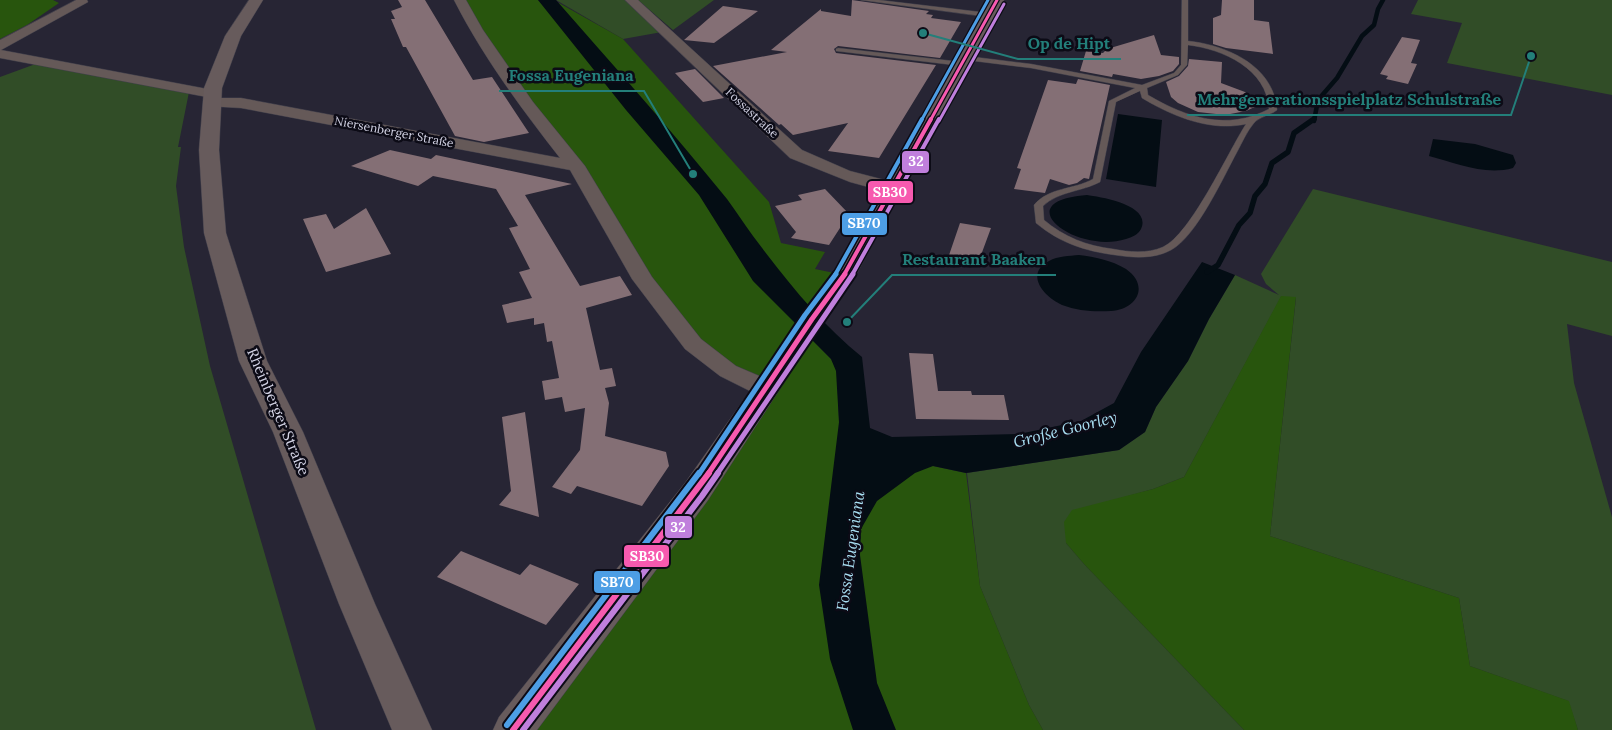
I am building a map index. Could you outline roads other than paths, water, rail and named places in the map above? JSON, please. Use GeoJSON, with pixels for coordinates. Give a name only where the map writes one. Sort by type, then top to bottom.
{"type":"FeatureCollection","features":[{"type":"Feature","properties":{"kind":"main road","name":"Rheinberger Straße"},"geometry":{"type":"LineString","coordinates":[[256,0],[233,36],[217,75],[212,98],[209,150],[215,233],[254,361],[288,432],[357,604],[412,730]]}},
{"type":"Feature","properties":{"kind":"main road"},"geometry":{"type":"LineString","coordinates":[[512,730],[653,549],[721,458],[824,301],[844,275],[993,7]]}},
{"type":"Feature","properties":{"kind":"street"},"geometry":{"type":"LineString","coordinates":[[460,0],[476,30],[527,105],[576,166],[644,279],[693,344],[728,371],[767,389]]}},
{"type":"Feature","properties":{"kind":"street","name":"Fossastraße"},"geometry":{"type":"LineString","coordinates":[[631,0],[796,154],[834,171],[894,188]]}},
{"type":"Feature","properties":{"kind":"street"},"geometry":{"type":"LineString","coordinates":[[0,46],[82,2]]}},
{"type":"Feature","properties":{"kind":"street","name":"Niersenberger Straße"},"geometry":{"type":"LineString","coordinates":[[0,54],[212,98],[576,166]]}},
{"type":"Feature","properties":{"kind":"lane"},"geometry":{"type":"LineString","coordinates":[[864,0],[993,7]]}},
{"type":"Feature","properties":{"kind":"lane"},"geometry":{"type":"LineString","coordinates":[[1185,0],[1184,65],[1176,74],[1112,101],[1097,180],[1090,186],[1053,193],[1046,197],[1038,205],[1039,221],[1052,233],[1073,243],[1103,252],[1135,255],[1155,252],[1174,244],[1204,206],[1252,120]]}},
{"type":"Feature","properties":{"kind":"lane"},"geometry":{"type":"LineString","coordinates":[[1143,87],[1145,96],[1159,106],[1182,115],[1209,121],[1233,123],[1252,120],[1262,118],[1274,110],[1274,100],[1267,84],[1251,69],[1225,52],[1208,46],[1184,43]]}},
{"type":"Feature","properties":{"kind":"lane"},"geometry":{"type":"LineString","coordinates":[[838,50],[1031,66],[1143,87]]}},
{"type":"Feature","properties":{"kind":"water"},"geometry":{"type":"Polygon","coordinates":[[[538,0],[556,0],[727,199],[791,285],[832,330],[862,357],[870,428],[892,437],[1019,434],[1081,421],[1114,403],[1141,352],[1202,262],[1235,275],[1209,319],[1188,361],[1156,407],[1145,432],[1119,450],[966,473],[933,466],[915,473],[877,501],[861,529],[860,555],[877,683],[896,730],[853,730],[830,659],[819,585],[839,422],[836,371],[831,359],[753,281],[699,195],[626,110],[538,0]]]}},
{"type":"Feature","properties":{"kind":"water"},"geometry":{"type":"Polygon","coordinates":[[[1118,114],[1162,120],[1156,187],[1106,179],[1118,114]]]}},
{"type":"Feature","properties":{"kind":"water"},"geometry":{"type":"Polygon","coordinates":[[[1433,139],[1475,144],[1513,155],[1516,163],[1513,168],[1481,170],[1429,156],[1433,139]]]}},
{"type":"Feature","properties":{"kind":"water"},"geometry":{"type":"Polygon","coordinates":[[[1087,195],[1113,200],[1132,208],[1139,214],[1142,221],[1140,231],[1135,236],[1126,239],[1107,242],[1087,240],[1070,234],[1057,225],[1050,216],[1051,207],[1063,199],[1087,195]]]}},
{"type":"Feature","properties":{"kind":"water"},"geometry":{"type":"Polygon","coordinates":[[[1079,255],[1103,259],[1126,269],[1137,282],[1139,289],[1134,301],[1120,309],[1092,311],[1068,307],[1049,297],[1039,285],[1037,279],[1038,272],[1042,266],[1056,258],[1079,255]]]}},
{"type":"Feature","properties":{"kind":"waterway","name":"Große Goorley"},"geometry":{"type":"LineString","coordinates":[[1314,121],[1318,100],[1337,78],[1362,36],[1374,25],[1378,9],[1383,0]]}},
{"type":"Feature","properties":{"kind":"waterway","name":"Große Goorley"},"geometry":{"type":"LineString","coordinates":[[1207,272],[1218,265],[1239,225],[1250,213],[1255,196],[1265,184],[1272,163],[1288,152],[1294,133],[1314,119]]}},
{"type":"Feature","properties":{"kind":"place","name":"Op de Hipt"},"geometry":{"type":"Point","coordinates":[923,33]}},
{"type":"Feature","properties":{"kind":"place","name":"Mehrgenerationsspielplatz Schulstraße"},"geometry":{"type":"Point","coordinates":[1531,56]}},
{"type":"Feature","properties":{"kind":"place","name":"Fossa Eugeniana"},"geometry":{"type":"Point","coordinates":[693,174]}},
{"type":"Feature","properties":{"kind":"place","name":"Restaurant Baaken"},"geometry":{"type":"Point","coordinates":[847,322]}}]}
